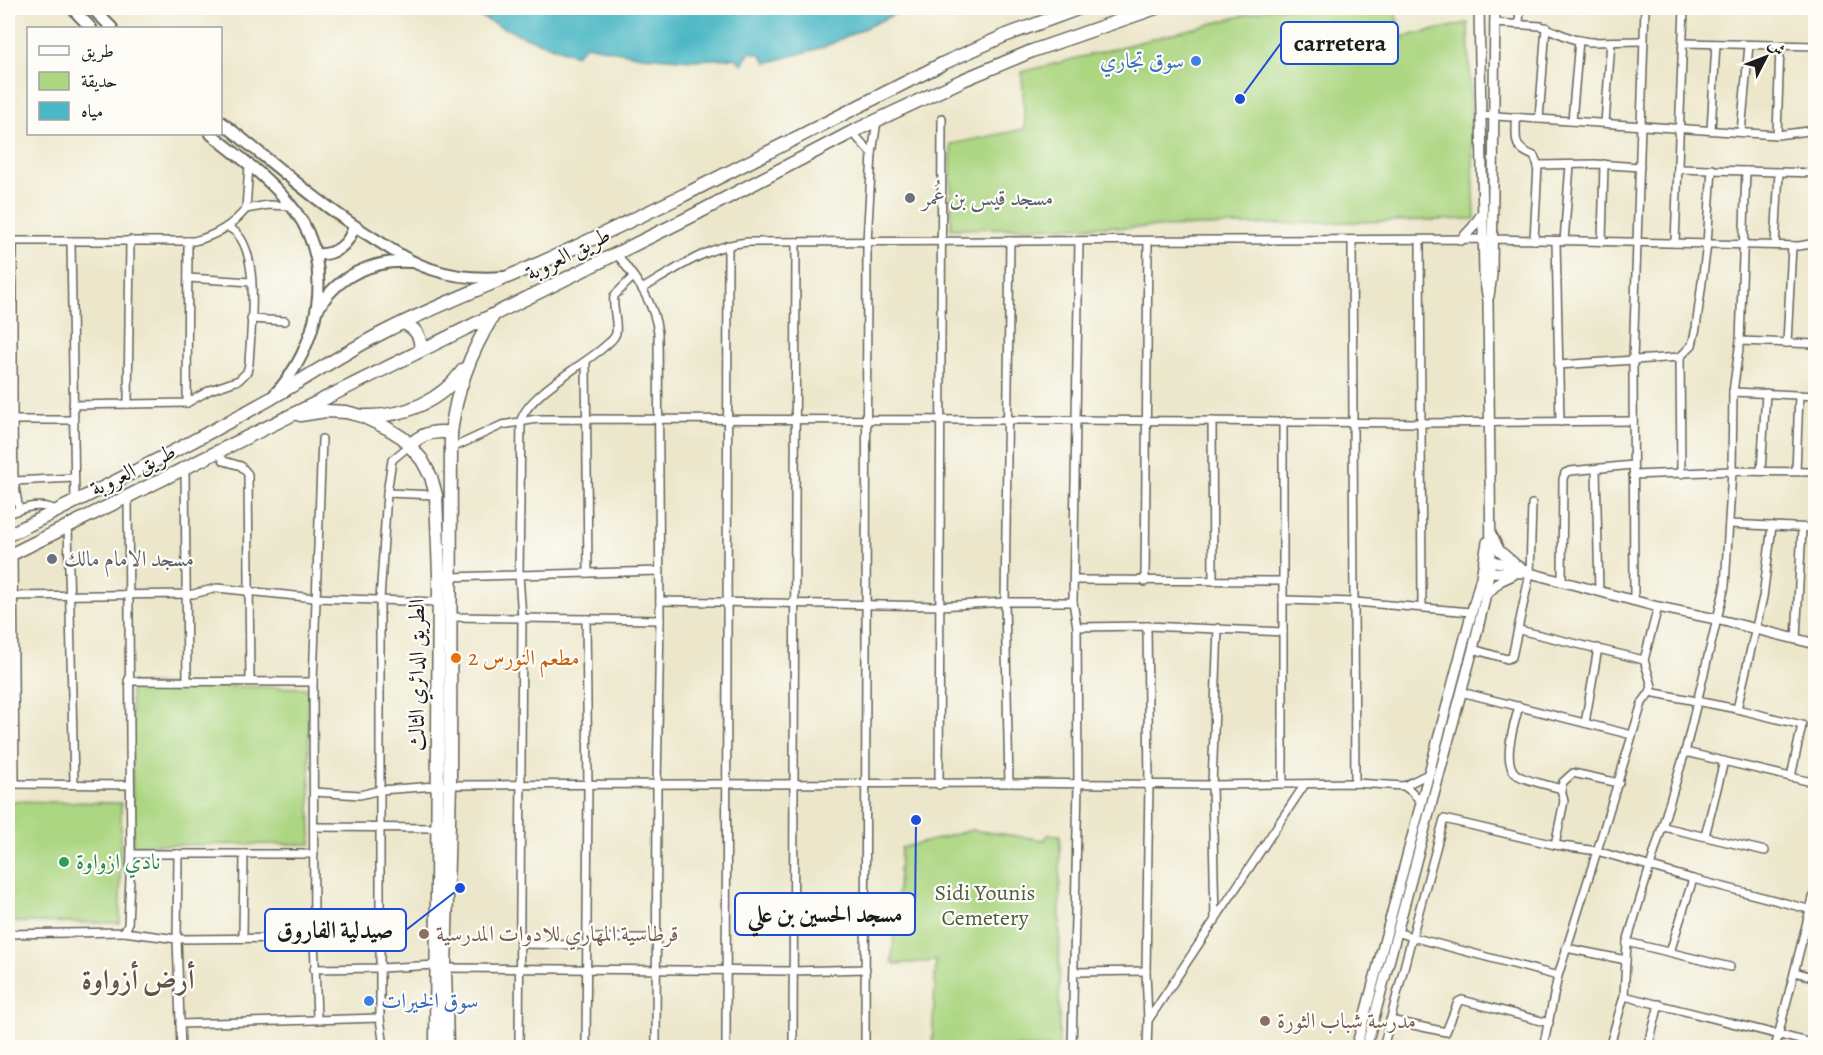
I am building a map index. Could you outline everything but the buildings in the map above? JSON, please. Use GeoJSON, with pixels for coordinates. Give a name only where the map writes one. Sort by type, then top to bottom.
{"type":"FeatureCollection","features":[{"type":"Feature","properties":{"kind":"highway","name":"طريق العروبة"},"geometry":{"type":"LineString","coordinates":[[8,535],[270,399],[344,354],[403,323],[548,261],[944,63],[1004,36],[1080,8]]}},
{"type":"Feature","properties":{"kind":"highway","name":"طريق العروبة"},"geometry":{"type":"LineString","coordinates":[[10,555],[493,315],[877,120],[1032,51],[1156,8]]}},
{"type":"Feature","properties":{"kind":"highway","name":"الطريق الدائري الثالث"},"geometry":{"type":"LineString","coordinates":[[436,1047],[441,966],[444,785],[451,617],[451,433],[455,405],[467,365],[493,315]]}},
{"type":"Feature","properties":{"kind":"highway"},"geometry":{"type":"LineString","coordinates":[[403,323],[412,327],[418,334],[421,342],[420,351]]}},
{"type":"Feature","properties":{"kind":"highway"},"geometry":{"type":"LineString","coordinates":[[362,416],[384,416],[417,407],[445,390],[467,365]]}},
{"type":"Feature","properties":{"kind":"highway","name":"الطريق الدائري الثالث"},"geometry":{"type":"LineString","coordinates":[[284,419],[326,411],[362,416],[387,428],[410,445],[427,468],[436,495],[444,785],[437,828],[441,966],[447,1047]]}},
{"type":"Feature","properties":{"kind":"highway"},"geometry":{"type":"LineString","coordinates":[[410,445],[426,434],[451,433]]}},
{"type":"Feature","properties":{"kind":"main road"},"geometry":{"type":"LineString","coordinates":[[72,8],[90,27]]}},
{"type":"Feature","properties":{"kind":"main road"},"geometry":{"type":"LineString","coordinates":[[92,8],[111,27]]}},
{"type":"Feature","properties":{"kind":"main road"},"geometry":{"type":"LineString","coordinates":[[222,123],[354,226],[414,262],[461,276],[494,278],[510,276]]}},
{"type":"Feature","properties":{"kind":"main road"},"geometry":{"type":"LineString","coordinates":[[212,135],[271,184],[291,206],[303,224],[315,254],[318,289],[309,337],[286,381],[270,399]]}},
{"type":"Feature","properties":{"kind":"main road"},"geometry":{"type":"LineString","coordinates":[[315,254],[331,253],[340,248],[348,240],[354,226]]}},
{"type":"Feature","properties":{"kind":"main road"},"geometry":{"type":"LineString","coordinates":[[315,313],[328,295],[352,274],[382,263],[414,262]]}},
{"type":"Feature","properties":{"kind":"street"},"geometry":{"type":"LineString","coordinates":[[1479,8],[1483,212],[1492,275],[1488,301],[1490,525],[1488,558]]}},
{"type":"Feature","properties":{"kind":"street"},"geometry":{"type":"LineString","coordinates":[[1488,239],[1493,116],[1494,8]]}},
{"type":"Feature","properties":{"kind":"street"},"geometry":{"type":"LineString","coordinates":[[1519,24],[1520,8]]}},
{"type":"Feature","properties":{"kind":"street"},"geometry":{"type":"LineString","coordinates":[[1634,601],[1632,360],[1645,8]]}},
{"type":"Feature","properties":{"kind":"street"},"geometry":{"type":"LineString","coordinates":[[1675,243],[1684,8]]}},
{"type":"Feature","properties":{"kind":"street"},"geometry":{"type":"LineString","coordinates":[[1494,23],[1546,27],[1579,40],[1643,41]]}},
{"type":"Feature","properties":{"kind":"street"},"geometry":{"type":"LineString","coordinates":[[1539,119],[1546,27]]}},
{"type":"Feature","properties":{"kind":"street"},"geometry":{"type":"LineString","coordinates":[[1572,121],[1579,40]]}},
{"type":"Feature","properties":{"kind":"street"},"geometry":{"type":"LineString","coordinates":[[1605,123],[1611,42]]}},
{"type":"Feature","properties":{"kind":"street"},"geometry":{"type":"LineString","coordinates":[[1683,43],[1815,46]]}},
{"type":"Feature","properties":{"kind":"street"},"geometry":{"type":"LineString","coordinates":[[1711,130],[1716,44]]}},
{"type":"Feature","properties":{"kind":"street"},"geometry":{"type":"LineString","coordinates":[[1741,132],[1749,45]]}},
{"type":"Feature","properties":{"kind":"street"},"geometry":{"type":"LineString","coordinates":[[1777,135],[1780,45]]}},
{"type":"Feature","properties":{"kind":"street"},"geometry":{"type":"LineString","coordinates":[[1481,115],[1777,135],[1815,130]]}},
{"type":"Feature","properties":{"kind":"street"},"geometry":{"type":"LineString","coordinates":[[1516,117],[1517,146],[1521,151],[1534,156],[1538,165],[1534,240]]}},
{"type":"Feature","properties":{"kind":"street"},"geometry":{"type":"LineString","coordinates":[[939,785],[942,118]]}},
{"type":"Feature","properties":{"kind":"street"},"geometry":{"type":"LineString","coordinates":[[865,1047],[867,242],[872,154],[877,120]]}},
{"type":"Feature","properties":{"kind":"street"},"geometry":{"type":"LineString","coordinates":[[852,132],[872,154]]}},
{"type":"Feature","properties":{"kind":"street"},"geometry":{"type":"LineString","coordinates":[[1538,165],[1604,164],[1640,167]]}},
{"type":"Feature","properties":{"kind":"street"},"geometry":{"type":"LineString","coordinates":[[1602,242],[1604,164]]}},
{"type":"Feature","properties":{"kind":"street"},"geometry":{"type":"LineString","coordinates":[[246,209],[249,165]]}},
{"type":"Feature","properties":{"kind":"street"},"geometry":{"type":"LineString","coordinates":[[1560,422],[1558,365],[1560,241],[1570,165]]}},
{"type":"Feature","properties":{"kind":"street"},"geometry":{"type":"LineString","coordinates":[[1678,168],[1815,173]]}},
{"type":"Feature","properties":{"kind":"street"},"geometry":{"type":"LineString","coordinates":[[1558,365],[1680,357],[1687,352],[1695,337],[1707,244],[1712,170]]}},
{"type":"Feature","properties":{"kind":"street"},"geometry":{"type":"LineString","coordinates":[[1609,1047],[1624,996],[1627,942],[1664,827],[1685,752],[1726,574],[1732,471],[1733,392],[1740,341],[1746,171]]}},
{"type":"Feature","properties":{"kind":"street"},"geometry":{"type":"LineString","coordinates":[[1775,246],[1779,172]]}},
{"type":"Feature","properties":{"kind":"street"},"geometry":{"type":"LineString","coordinates":[[19,510],[14,482],[10,420],[10,241],[188,240],[208,237],[227,227],[246,209],[268,205],[291,206]]}},
{"type":"Feature","properties":{"kind":"street"},"geometry":{"type":"LineString","coordinates":[[1461,240],[1483,212]]}},
{"type":"Feature","properties":{"kind":"street"},"geometry":{"type":"LineString","coordinates":[[73,405],[187,403],[210,390],[239,380],[245,375],[249,364],[250,263],[244,245],[233,229],[227,227]]}},
{"type":"Feature","properties":{"kind":"street"},"geometry":{"type":"LineString","coordinates":[[642,289],[700,256],[728,245],[748,243],[1488,239],[1775,246],[1815,243]]}},
{"type":"Feature","properties":{"kind":"street"},"geometry":{"type":"LineString","coordinates":[[128,404],[130,240]]}},
{"type":"Feature","properties":{"kind":"street"},"geometry":{"type":"LineString","coordinates":[[187,403],[188,240]]}},
{"type":"Feature","properties":{"kind":"street"},"geometry":{"type":"LineString","coordinates":[[1352,240],[1355,783]]}},
{"type":"Feature","properties":{"kind":"street"},"geometry":{"type":"LineString","coordinates":[[1420,240],[1422,606]]}},
{"type":"Feature","properties":{"kind":"street"},"geometry":{"type":"LineString","coordinates":[[71,241],[75,502]]}},
{"type":"Feature","properties":{"kind":"street"},"geometry":{"type":"LineString","coordinates":[[1010,241],[1005,602],[1010,783]]}},
{"type":"Feature","properties":{"kind":"street"},"geometry":{"type":"LineString","coordinates":[[1072,1047],[1078,785],[1077,627],[1073,602],[1079,241]]}},
{"type":"Feature","properties":{"kind":"street"},"geometry":{"type":"LineString","coordinates":[[1145,582],[1148,241]]}},
{"type":"Feature","properties":{"kind":"street"},"geometry":{"type":"LineString","coordinates":[[793,1047],[796,242]]}},
{"type":"Feature","properties":{"kind":"street"},"geometry":{"type":"LineString","coordinates":[[726,1047],[728,245]]}},
{"type":"Feature","properties":{"kind":"street"},"geometry":{"type":"LineString","coordinates":[[1787,343],[1792,246]]}},
{"type":"Feature","properties":{"kind":"street"},"geometry":{"type":"LineString","coordinates":[[616,253],[650,302],[657,325],[660,620],[656,1047]]}},
{"type":"Feature","properties":{"kind":"street"},"geometry":{"type":"LineString","coordinates":[[519,1047],[521,420],[527,406],[535,398],[586,362],[612,340],[616,334],[614,296],[633,277]]}},
{"type":"Feature","properties":{"kind":"street"},"geometry":{"type":"LineString","coordinates":[[188,278],[251,282]]}},
{"type":"Feature","properties":{"kind":"street"},"geometry":{"type":"LineString","coordinates":[[251,319],[285,321]]}},
{"type":"Feature","properties":{"kind":"street"},"geometry":{"type":"LineString","coordinates":[[1740,341],[1815,344]]}},
{"type":"Feature","properties":{"kind":"street"},"geometry":{"type":"LineString","coordinates":[[1680,357],[1682,474]]}},
{"type":"Feature","properties":{"kind":"street"},"geometry":{"type":"LineString","coordinates":[[586,362],[588,573]]}},
{"type":"Feature","properties":{"kind":"street"},"geometry":{"type":"LineString","coordinates":[[1733,392],[1815,396]]}},
{"type":"Feature","properties":{"kind":"street"},"geometry":{"type":"LineString","coordinates":[[1761,471],[1766,393]]}},
{"type":"Feature","properties":{"kind":"street"},"geometry":{"type":"LineString","coordinates":[[1796,471],[1799,395]]}},
{"type":"Feature","properties":{"kind":"street"},"geometry":{"type":"LineString","coordinates":[[10,420],[73,420]]}},
{"type":"Feature","properties":{"kind":"street"},"geometry":{"type":"LineString","coordinates":[[450,449],[492,428],[521,420],[1146,420],[1421,423],[1633,421]]}},
{"type":"Feature","properties":{"kind":"street"},"geometry":{"type":"LineString","coordinates":[[1212,421],[1213,581]]}},
{"type":"Feature","properties":{"kind":"street"},"geometry":{"type":"LineString","coordinates":[[1283,422],[1283,783]]}},
{"type":"Feature","properties":{"kind":"street"},"geometry":{"type":"LineString","coordinates":[[317,1018],[314,938],[313,682],[322,439]]}},
{"type":"Feature","properties":{"kind":"street"},"geometry":{"type":"LineString","coordinates":[[384,1047],[380,1018],[381,600],[387,493],[392,460],[410,445]]}},
{"type":"Feature","properties":{"kind":"street"},"geometry":{"type":"LineString","coordinates":[[218,452],[224,461],[242,466],[248,474],[250,681]]}},
{"type":"Feature","properties":{"kind":"street"},"geometry":{"type":"LineString","coordinates":[[1562,581],[1563,478],[1565,473],[1633,465]]}},
{"type":"Feature","properties":{"kind":"street"},"geometry":{"type":"LineString","coordinates":[[184,468],[187,681]]}},
{"type":"Feature","properties":{"kind":"street"},"geometry":{"type":"LineString","coordinates":[[1596,469],[1599,591]]}},
{"type":"Feature","properties":{"kind":"street"},"geometry":{"type":"LineString","coordinates":[[1633,475],[1732,471],[1815,472]]}},
{"type":"Feature","properties":{"kind":"street"},"geometry":{"type":"LineString","coordinates":[[14,482],[74,478]]}},
{"type":"Feature","properties":{"kind":"street"},"geometry":{"type":"LineString","coordinates":[[387,493],[436,495]]}},
{"type":"Feature","properties":{"kind":"street"},"geometry":{"type":"LineString","coordinates":[[124,932],[128,925],[131,854],[128,497]]}},
{"type":"Feature","properties":{"kind":"street"},"geometry":{"type":"LineString","coordinates":[[1473,649],[1510,659],[1519,630],[1530,573],[1532,504]]}},
{"type":"Feature","properties":{"kind":"street"},"geometry":{"type":"LineString","coordinates":[[8,514],[34,506],[47,505],[58,510]]}},
{"type":"Feature","properties":{"kind":"street"},"geometry":{"type":"LineString","coordinates":[[1729,524],[1815,528]]}},
{"type":"Feature","properties":{"kind":"street"},"geometry":{"type":"LineString","coordinates":[[1490,525],[1494,543],[1518,570]]}},
{"type":"Feature","properties":{"kind":"street"},"geometry":{"type":"LineString","coordinates":[[68,526],[74,783]]}},
{"type":"Feature","properties":{"kind":"street"},"geometry":{"type":"LineString","coordinates":[[1737,709],[1763,597],[1772,526]]}},
{"type":"Feature","properties":{"kind":"street"},"geometry":{"type":"LineString","coordinates":[[1796,639],[1802,528]]}},
{"type":"Feature","properties":{"kind":"street"},"geometry":{"type":"LineString","coordinates":[[1484,603],[1485,575],[1492,535]]}},
{"type":"Feature","properties":{"kind":"street"},"geometry":{"type":"LineString","coordinates":[[10,555],[11,784],[130,785]]}},
{"type":"Feature","properties":{"kind":"street"},"geometry":{"type":"LineString","coordinates":[[1488,558],[1518,570],[1634,601],[1815,644]]}},
{"type":"Feature","properties":{"kind":"street"},"geometry":{"type":"LineString","coordinates":[[1485,575],[1518,570]]}},
{"type":"Feature","properties":{"kind":"street"},"geometry":{"type":"LineString","coordinates":[[1366,1047],[1486,594],[1518,570]]}},
{"type":"Feature","properties":{"kind":"street"},"geometry":{"type":"LineString","coordinates":[[450,577],[660,571]]}},
{"type":"Feature","properties":{"kind":"street"},"geometry":{"type":"LineString","coordinates":[[1356,1047],[1471,612],[1485,575]]}},
{"type":"Feature","properties":{"kind":"street"},"geometry":{"type":"LineString","coordinates":[[1074,580],[1283,581]]}},
{"type":"Feature","properties":{"kind":"street"},"geometry":{"type":"LineString","coordinates":[[10,596],[186,594],[214,588],[315,598],[438,602]]}},
{"type":"Feature","properties":{"kind":"street"},"geometry":{"type":"LineString","coordinates":[[1283,600],[1422,606],[1471,612]]}},
{"type":"Feature","properties":{"kind":"street"},"geometry":{"type":"LineString","coordinates":[[660,601],[940,606],[1005,602],[1073,602]]}},
{"type":"Feature","properties":{"kind":"street"},"geometry":{"type":"LineString","coordinates":[[1543,1047],[1566,948],[1642,703],[1652,686],[1644,660],[1658,607]]}},
{"type":"Feature","properties":{"kind":"street"},"geometry":{"type":"LineString","coordinates":[[451,617],[660,620]]}},
{"type":"Feature","properties":{"kind":"street"},"geometry":{"type":"LineString","coordinates":[[586,619],[588,786],[586,1047]]}},
{"type":"Feature","properties":{"kind":"street"},"geometry":{"type":"LineString","coordinates":[[1077,627],[1147,626],[1283,632]]}},
{"type":"Feature","properties":{"kind":"street"},"geometry":{"type":"LineString","coordinates":[[1147,626],[1149,784],[1147,1047]]}},
{"type":"Feature","properties":{"kind":"street"},"geometry":{"type":"LineString","coordinates":[[1215,921],[1212,785],[1218,628]]}},
{"type":"Feature","properties":{"kind":"street"},"geometry":{"type":"LineString","coordinates":[[1519,630],[1644,660]]}},
{"type":"Feature","properties":{"kind":"street"},"geometry":{"type":"LineString","coordinates":[[1585,723],[1598,648]]}},
{"type":"Feature","properties":{"kind":"street"},"geometry":{"type":"LineString","coordinates":[[128,681],[313,682]]}},
{"type":"Feature","properties":{"kind":"street"},"geometry":{"type":"LineString","coordinates":[[1461,692],[1632,735]]}},
{"type":"Feature","properties":{"kind":"street"},"geometry":{"type":"LineString","coordinates":[[1650,692],[1698,700],[1802,725],[1791,777]]}},
{"type":"Feature","properties":{"kind":"street"},"geometry":{"type":"LineString","coordinates":[[1519,706],[1509,748],[1514,772],[1517,776],[1561,789]]}},
{"type":"Feature","properties":{"kind":"street"},"geometry":{"type":"LineString","coordinates":[[1685,752],[1815,783]]}},
{"type":"Feature","properties":{"kind":"street"},"geometry":{"type":"LineString","coordinates":[[1706,836],[1724,761]]}},
{"type":"Feature","properties":{"kind":"street"},"geometry":{"type":"LineString","coordinates":[[1555,845],[1564,801],[1561,789],[1563,782],[1573,773],[1619,783]]}},
{"type":"Feature","properties":{"kind":"street"},"geometry":{"type":"LineString","coordinates":[[314,792],[360,795],[380,790],[444,785],[1355,783],[1404,786],[1428,774]]}},
{"type":"Feature","properties":{"kind":"street"},"geometry":{"type":"LineString","coordinates":[[1148,1020],[1305,784]]}},
{"type":"Feature","properties":{"kind":"street"},"geometry":{"type":"LineString","coordinates":[[1404,786],[1421,802]]}},
{"type":"Feature","properties":{"kind":"street"},"geometry":{"type":"LineString","coordinates":[[1383,1047],[1444,819],[1555,845],[1597,851],[1813,910]]}},
{"type":"Feature","properties":{"kind":"street"},"geometry":{"type":"LineString","coordinates":[[314,827],[437,828]]}},
{"type":"Feature","properties":{"kind":"street"},"geometry":{"type":"LineString","coordinates":[[1664,827],[1765,851]]}},
{"type":"Feature","properties":{"kind":"street"},"geometry":{"type":"LineString","coordinates":[[131,854],[314,854]]}},
{"type":"Feature","properties":{"kind":"street"},"geometry":{"type":"LineString","coordinates":[[178,854],[177,939],[181,1047]]}},
{"type":"Feature","properties":{"kind":"street"},"geometry":{"type":"LineString","coordinates":[[243,938],[244,854]]}},
{"type":"Feature","properties":{"kind":"street"},"geometry":{"type":"LineString","coordinates":[[1670,952],[1693,879]]}},
{"type":"Feature","properties":{"kind":"street"},"geometry":{"type":"LineString","coordinates":[[1775,1047],[1813,910],[1815,886]]}},
{"type":"Feature","properties":{"kind":"street"},"geometry":{"type":"LineString","coordinates":[[8,934],[124,932],[177,939],[314,938]]}},
{"type":"Feature","properties":{"kind":"street"},"geometry":{"type":"LineString","coordinates":[[1397,933],[1558,976]]}},
{"type":"Feature","properties":{"kind":"street"},"geometry":{"type":"LineString","coordinates":[[521,944],[657,938]]}},
{"type":"Feature","properties":{"kind":"street"},"geometry":{"type":"LineString","coordinates":[[1627,942],[1730,967]]}},
{"type":"Feature","properties":{"kind":"street"},"geometry":{"type":"LineString","coordinates":[[1566,948],[1626,960]]}},
{"type":"Feature","properties":{"kind":"street"},"geometry":{"type":"LineString","coordinates":[[315,969],[441,966],[586,970],[866,969]]}},
{"type":"Feature","properties":{"kind":"street"},"geometry":{"type":"LineString","coordinates":[[1074,972],[1146,971]]}},
{"type":"Feature","properties":{"kind":"street"},"geometry":{"type":"LineString","coordinates":[[1795,972],[1815,978]]}},
{"type":"Feature","properties":{"kind":"street"},"geometry":{"type":"LineString","coordinates":[[1624,996],[1815,1044]]}},
{"type":"Feature","properties":{"kind":"street"},"geometry":{"type":"LineString","coordinates":[[1390,1020],[1446,1032],[1458,1002],[1462,1000],[1549,1023]]}},
{"type":"Feature","properties":{"kind":"street"},"geometry":{"type":"LineString","coordinates":[[1648,1047],[1659,1004]]}},
{"type":"Feature","properties":{"kind":"street"},"geometry":{"type":"LineString","coordinates":[[180,1024],[317,1018],[380,1018]]}},
{"type":"Feature","properties":{"kind":"green space"},"geometry":{"type":"Polygon","coordinates":[[[1273,8],[1394,8],[1402,37],[1468,23],[1475,219],[1117,228],[1116,226],[951,229],[951,144],[1025,129],[1022,72],[1273,8]]]}},
{"type":"Feature","properties":{"kind":"green space"},"geometry":{"type":"Polygon","coordinates":[[[131,684],[308,688],[311,844],[133,845],[131,684]]]}},
{"type":"Feature","properties":{"kind":"green space","name":"نادي ازواوة"},"geometry":{"type":"Polygon","coordinates":[[[8,801],[121,803],[120,923],[8,922],[8,801]]]}},
{"type":"Feature","properties":{"kind":"green space","name":"Sidi Younis Cemetery"},"geometry":{"type":"Polygon","coordinates":[[[972,830],[1045,840],[1047,835],[1060,835],[1059,1047],[932,1047],[936,961],[895,964],[892,961],[901,848],[972,830]]]}},
{"type":"Feature","properties":{"kind":"water"},"geometry":{"type":"Polygon","coordinates":[[[465,8],[908,8],[824,47],[767,63],[760,54],[750,52],[742,64],[735,58],[693,60],[641,56],[586,45],[576,55],[505,29],[465,8]]]}},
{"type":"Feature","properties":{"kind":"place","name":"سوق تجاري"},"geometry":{"type":"Point","coordinates":[1196,61]}},
{"type":"Feature","properties":{"kind":"place","name":"carretera"},"geometry":{"type":"Point","coordinates":[1240,99]}},
{"type":"Feature","properties":{"kind":"place","name":"مسجد قيس بن عُمر"},"geometry":{"type":"Point","coordinates":[910,198]}},
{"type":"Feature","properties":{"kind":"place","name":"مسجد الامام مالك"},"geometry":{"type":"Point","coordinates":[52,559]}},
{"type":"Feature","properties":{"kind":"place","name":"مطعم النورس 2"},"geometry":{"type":"Point","coordinates":[456,658]}},
{"type":"Feature","properties":{"kind":"place","name":"مسجد الحسين بن علي"},"geometry":{"type":"Point","coordinates":[916,820]}},
{"type":"Feature","properties":{"kind":"place","name":"نادي ازواوة"},"geometry":{"type":"Point","coordinates":[64,862]}},
{"type":"Feature","properties":{"kind":"place","name":"صيدلية الفاروق"},"geometry":{"type":"Point","coordinates":[460,888]}},
{"type":"Feature","properties":{"kind":"place","name":"قرطاسية المهاري للادوات المدرسية"},"geometry":{"type":"Point","coordinates":[424,934]}},
{"type":"Feature","properties":{"kind":"place","name":"سوق الخيرات"},"geometry":{"type":"Point","coordinates":[369,1001]}},
{"type":"Feature","properties":{"kind":"place","name":"مدرسة شباب الثورة"},"geometry":{"type":"Point","coordinates":[1265,1021]}},
{"type":"Feature","properties":{"kind":"district","name":"أرض أزواوة"},"geometry":{"type":"Point","coordinates":[138,980]}}]}
